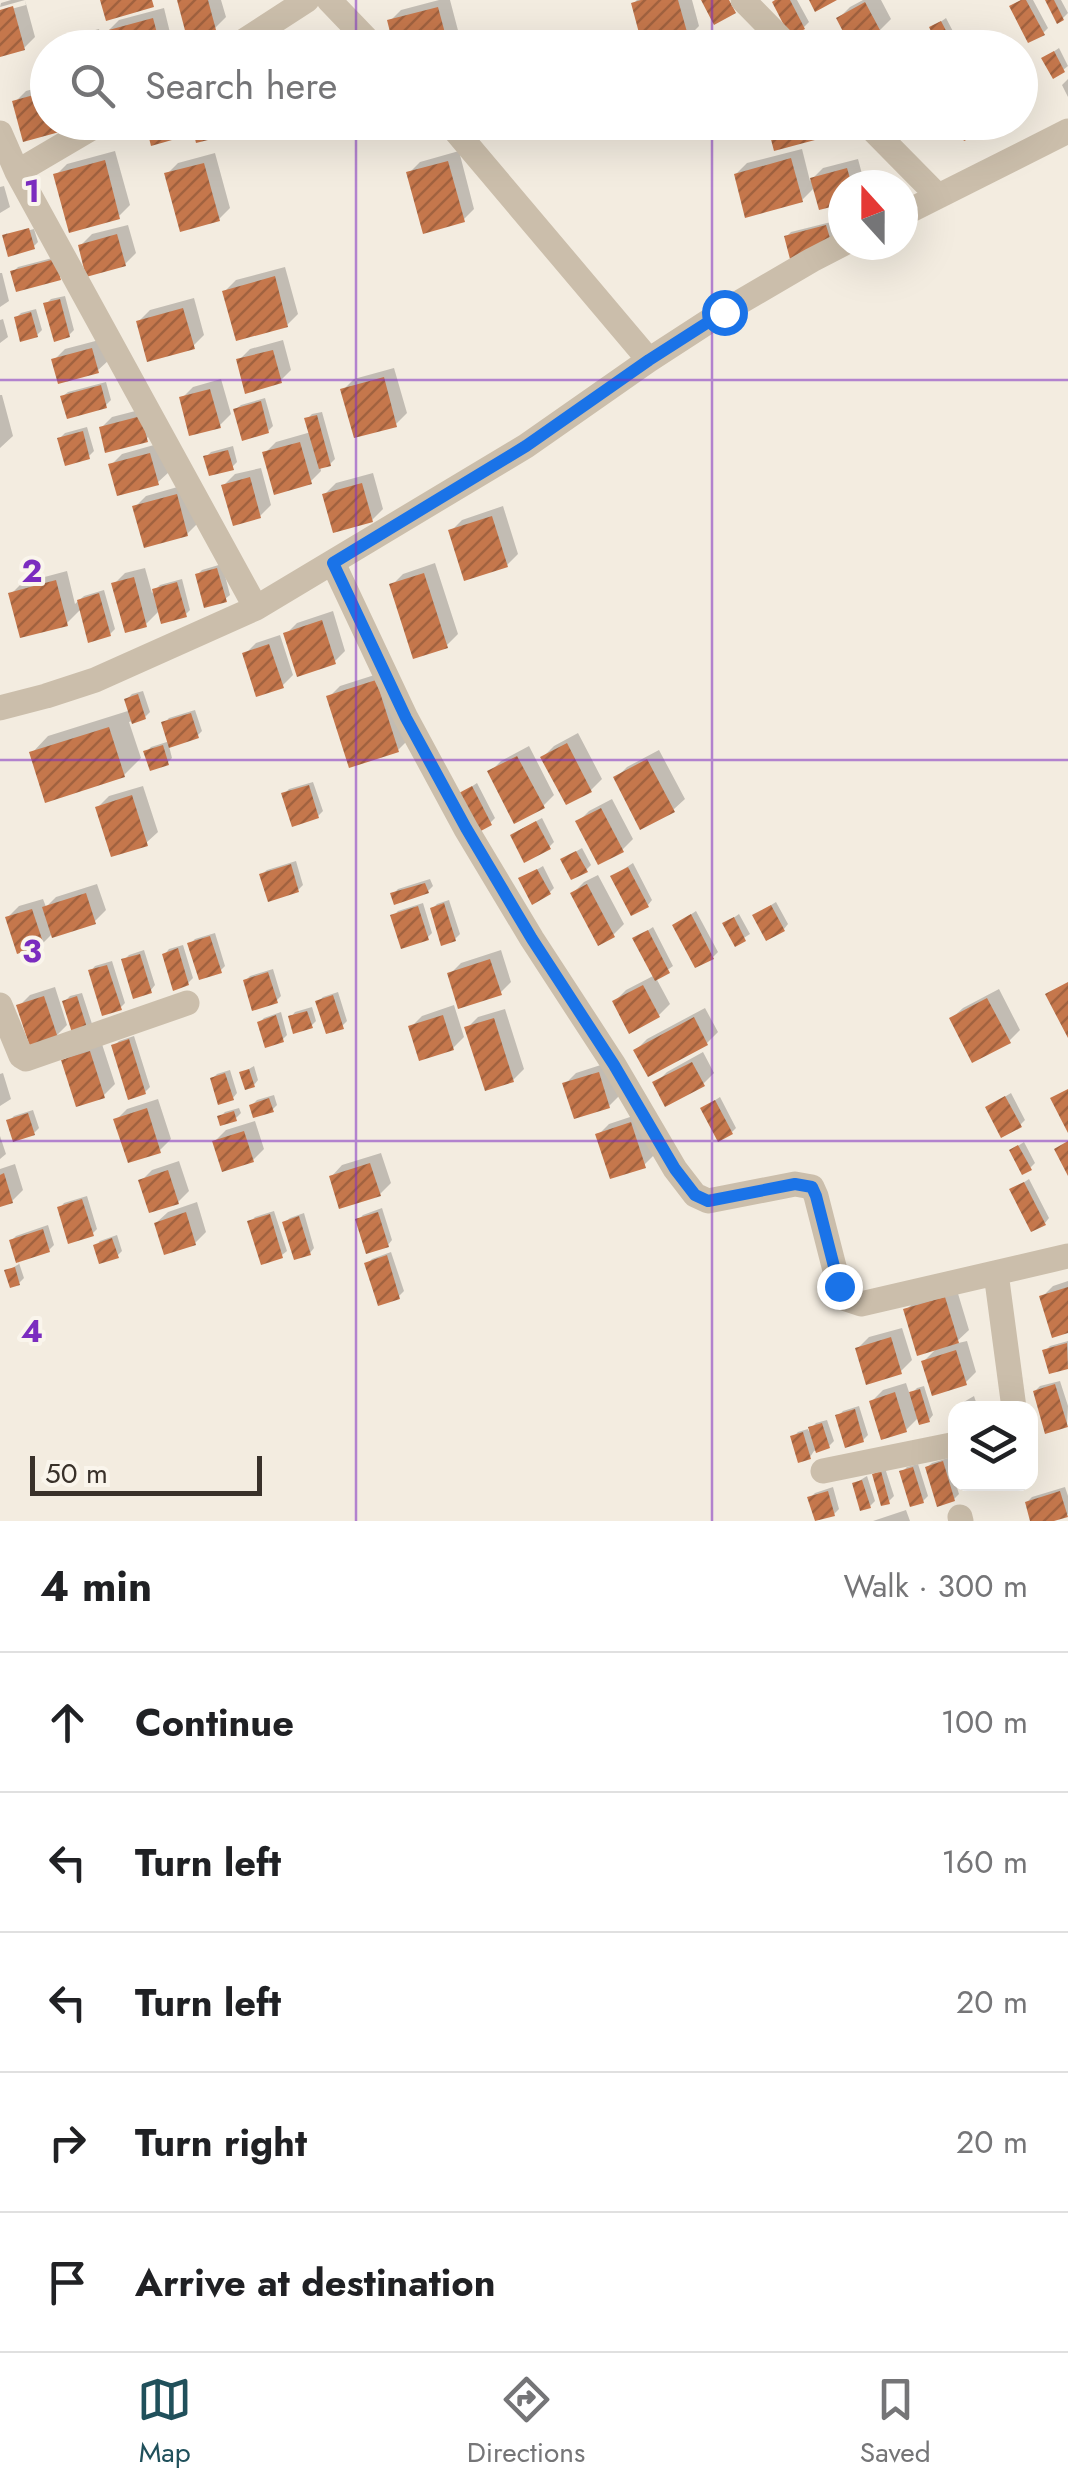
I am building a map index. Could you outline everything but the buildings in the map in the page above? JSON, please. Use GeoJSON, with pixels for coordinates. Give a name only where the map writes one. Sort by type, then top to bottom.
{"type":"FeatureCollection","features":[{"type":"Feature","properties":{"kind":"street"},"geometry":{"type":"LineString","coordinates":[[261,30],[307,0]]}},
{"type":"Feature","properties":{"kind":"street"},"geometry":{"type":"LineString","coordinates":[[329,0],[358,30]]}},
{"type":"Feature","properties":{"kind":"street"},"geometry":{"type":"LineString","coordinates":[[743,0],[772,30]]}},
{"type":"Feature","properties":{"kind":"street"},"geometry":{"type":"LineString","coordinates":[[918,206],[1068,132]]}},
{"type":"Feature","properties":{"kind":"street"},"geometry":{"type":"LineString","coordinates":[[0,133],[256,608]]}},
{"type":"Feature","properties":{"kind":"street"},"geometry":{"type":"LineString","coordinates":[[18,172],[72,140]]}},
{"type":"Feature","properties":{"kind":"street"},"geometry":{"type":"LineString","coordinates":[[463,140],[649,360]]}},
{"type":"Feature","properties":{"kind":"street"},"geometry":{"type":"LineString","coordinates":[[883,140],[938,196]]}},
{"type":"Feature","properties":{"kind":"street"},"geometry":{"type":"LineString","coordinates":[[0,708],[95,680],[256,608],[526,446],[649,360],[828,252]]}},
{"type":"Feature","properties":{"kind":"street"},"geometry":{"type":"LineString","coordinates":[[333,563],[406,718],[466,828],[675,1169],[695,1195],[708,1201],[795,1184],[812,1187],[839,1286],[846,1298],[860,1304],[1068,1256]]}},
{"type":"Feature","properties":{"kind":"street"},"geometry":{"type":"LineString","coordinates":[[0,1005],[21,1056],[26,1059],[187,1003]]}},
{"type":"Feature","properties":{"kind":"street"},"geometry":{"type":"LineString","coordinates":[[996,1273],[1013,1401]]}},
{"type":"Feature","properties":{"kind":"street"},"geometry":{"type":"LineString","coordinates":[[823,1472],[948,1446]]}},
{"type":"Feature","properties":{"kind":"route"},"geometry":{"type":"LineString","coordinates":[[724,312],[526,446],[333,563],[406,718],[466,828],[675,1169],[695,1195],[708,1201],[795,1184],[812,1187],[839,1286]]}}]}
